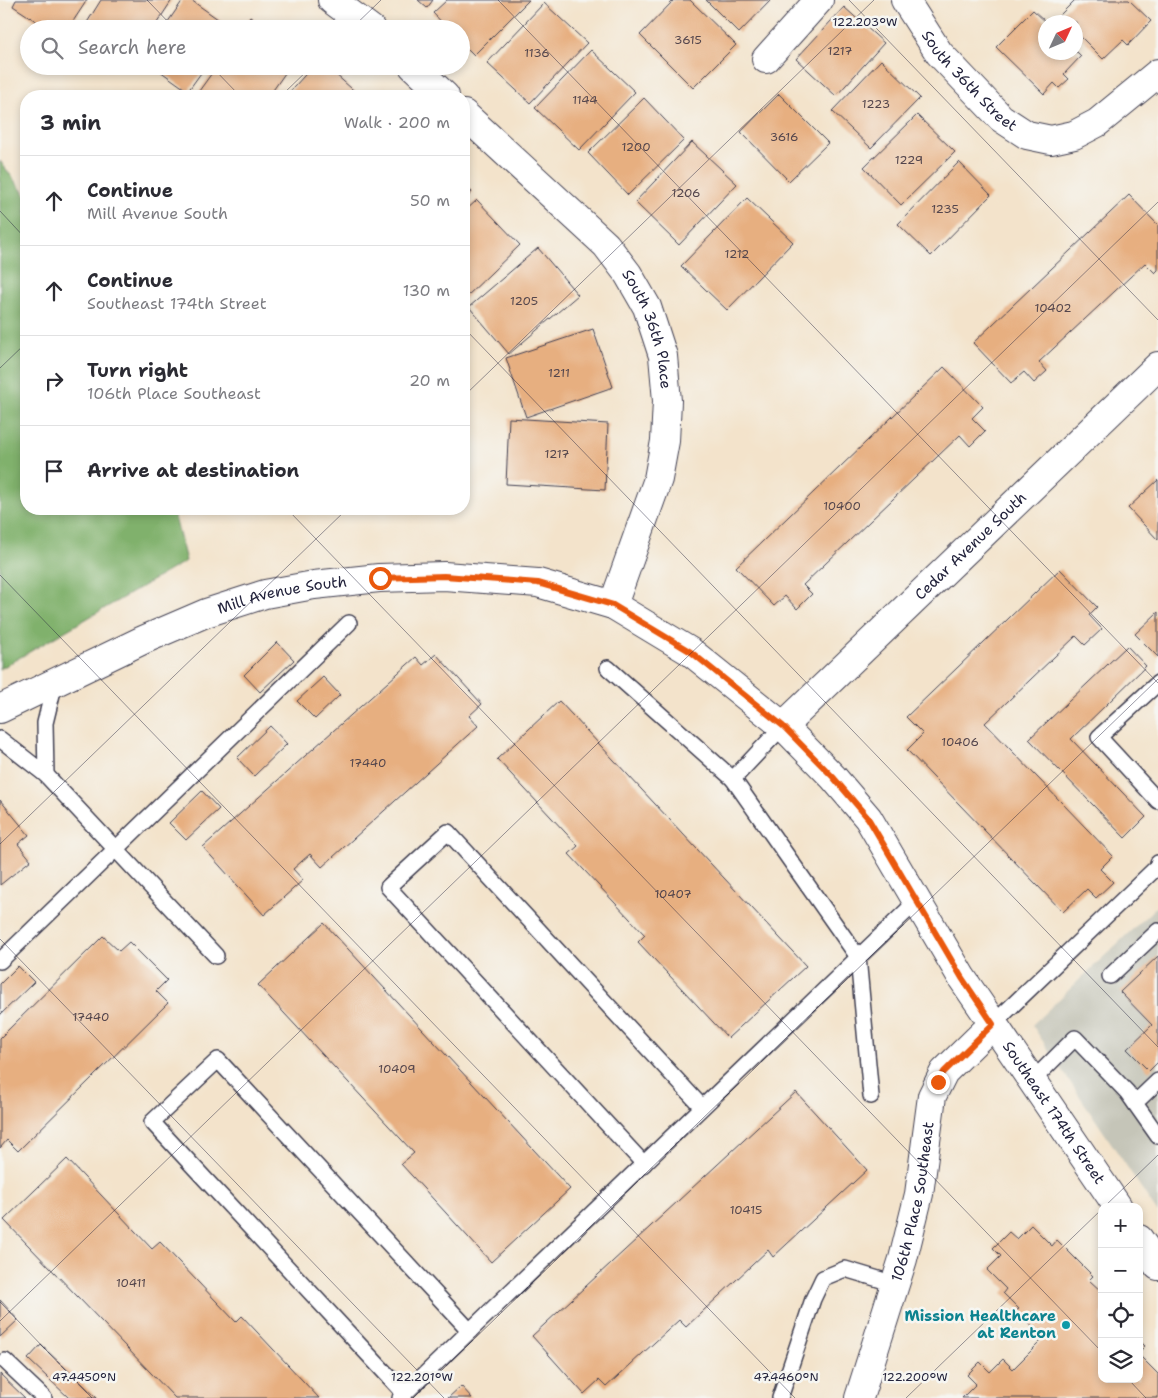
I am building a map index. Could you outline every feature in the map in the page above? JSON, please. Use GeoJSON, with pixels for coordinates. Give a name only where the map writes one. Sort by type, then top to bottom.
{"type":"FeatureCollection","features":[{"type":"Feature","properties":{"kind":"street"},"geometry":{"type":"LineString","coordinates":[[332,0],[359,20]]}},
{"type":"Feature","properties":{"kind":"street"},"geometry":{"type":"LineString","coordinates":[[766,59],[819,0]]}},
{"type":"Feature","properties":{"kind":"street","name":"South 36th Street"},"geometry":{"type":"LineString","coordinates":[[905,0],[939,54],[1001,118],[1027,135],[1051,140],[1074,135],[1098,123],[1158,73]]}},
{"type":"Feature","properties":{"kind":"street"},"geometry":{"type":"LineString","coordinates":[[423,75],[439,90]]}},
{"type":"Feature","properties":{"kind":"street","name":"South 36th Place"},"geometry":{"type":"LineString","coordinates":[[470,120],[606,245],[628,274],[647,307],[663,356],[667,401],[665,441],[658,479],[613,605]]}},
{"type":"Feature","properties":{"kind":"street","name":"Cedar Avenue South"},"geometry":{"type":"LineString","coordinates":[[783,726],[1158,366]]}},
{"type":"Feature","properties":{"kind":"street","name":"Mill Avenue South"},"geometry":{"type":"LineString","coordinates":[[0,709],[143,640],[206,613],[265,594],[314,585],[380,578],[454,577],[538,583],[613,605]]}},
{"type":"Feature","properties":{"kind":"street","name":"Southeast 174th Street"},"geometry":{"type":"LineString","coordinates":[[613,605],[691,652],[783,726],[833,777],[868,818],[962,978],[1115,1203]]}},
{"type":"Feature","properties":{"kind":"street","name":"106th Place Southeast"},"geometry":{"type":"LineString","coordinates":[[859,1398],[896,1284],[919,1194],[932,1096],[944,1072],[993,1024]]}},
{"type":"Feature","properties":{"kind":"street"},"geometry":{"type":"LineString","coordinates":[[1143,1244],[1158,1266]]}},
{"type":"Feature","properties":{"kind":"lane"},"geometry":{"type":"LineString","coordinates":[[0,961],[349,623]]}},
{"type":"Feature","properties":{"kind":"lane"},"geometry":{"type":"LineString","coordinates":[[608,668],[733,779],[858,957],[871,1096]]}},
{"type":"Feature","properties":{"kind":"lane"},"geometry":{"type":"LineString","coordinates":[[46,775],[45,723],[55,682]]}},
{"type":"Feature","properties":{"kind":"lane"},"geometry":{"type":"LineString","coordinates":[[1158,683],[1099,737],[1158,801]]}},
{"type":"Feature","properties":{"kind":"lane"},"geometry":{"type":"LineString","coordinates":[[733,779],[783,726]]}},
{"type":"Feature","properties":{"kind":"lane"},"geometry":{"type":"LineString","coordinates":[[0,739],[46,775],[216,956]]}},
{"type":"Feature","properties":{"kind":"lane"},"geometry":{"type":"LineString","coordinates":[[644,1164],[388,887],[448,832],[702,1107]]}},
{"type":"Feature","properties":{"kind":"lane"},"geometry":{"type":"LineString","coordinates":[[993,1024],[1157,867],[1158,863]]}},
{"type":"Feature","properties":{"kind":"lane"},"geometry":{"type":"LineString","coordinates":[[470,1331],[218,1060],[152,1122],[403,1396],[916,901]]}},
{"type":"Feature","properties":{"kind":"lane"},"geometry":{"type":"LineString","coordinates":[[1110,976],[1158,931]]}},
{"type":"Feature","properties":{"kind":"lane"},"geometry":{"type":"LineString","coordinates":[[1032,1081],[1075,1038],[1127,1092],[1158,1136]]}},
{"type":"Feature","properties":{"kind":"lane"},"geometry":{"type":"LineString","coordinates":[[1135,1103],[1158,1081]]}},
{"type":"Feature","properties":{"kind":"lane"},"geometry":{"type":"LineString","coordinates":[[780,1398],[813,1298],[824,1278],[845,1269],[896,1284]]}},
{"type":"Feature","properties":{"kind":"lane"},"geometry":{"type":"LineString","coordinates":[[5,1361],[44,1398]]}},
{"type":"Feature","properties":{"kind":"shaded area"},"geometry":{"type":"Polygon","coordinates":[[[1158,905],[1158,1213],[1032,1025],[1158,905]]]}},
{"type":"Feature","properties":{"kind":"green space"},"geometry":{"type":"Polygon","coordinates":[[[0,161],[20,188],[20,515],[174,515],[186,561],[0,669],[0,161]]]}},
{"type":"Feature","properties":{"kind":"building"},"geometry":{"type":"Polygon","coordinates":[[[16,0],[87,0],[74,20],[34,20],[13,6],[16,0]]]}},
{"type":"Feature","properties":{"kind":"building"},"geometry":{"type":"Polygon","coordinates":[[[101,0],[172,0],[159,20],[89,20],[101,0]]]}},
{"type":"Feature","properties":{"kind":"building"},"geometry":{"type":"Polygon","coordinates":[[[183,0],[191,0],[219,20],[169,20],[183,0]]]}},
{"type":"Feature","properties":{"kind":"building"},"geometry":{"type":"Polygon","coordinates":[[[418,0],[433,0],[427,8],[418,0]]]}},
{"type":"Feature","properties":{"kind":"building"},"geometry":{"type":"Polygon","coordinates":[[[447,0],[529,0],[474,55],[470,51],[470,20],[440,20],[433,13],[447,0]]]}},
{"type":"Feature","properties":{"kind":"building"},"geometry":{"type":"Polygon","coordinates":[[[674,0],[690,0],[736,45],[693,88],[640,35],[674,0]]]}},
{"type":"Feature","properties":{"kind":"building"},"geometry":{"type":"Polygon","coordinates":[[[706,0],[771,0],[739,33],[706,0]]]}},
{"type":"Feature","properties":{"kind":"building"},"geometry":{"type":"Polygon","coordinates":[[[1075,0],[1129,0],[1151,21],[1128,45],[1123,40],[1103,59],[1083,39],[1083,15],[1060,15],[1075,0]]]}},
{"type":"Feature","properties":{"kind":"building"},"geometry":{"type":"Polygon","coordinates":[[[544,3],[587,43],[530,103],[487,63],[544,3]]]}},
{"type":"Feature","properties":{"kind":"building"},"geometry":{"type":"Polygon","coordinates":[[[844,7],[884,43],[836,96],[796,59],[844,7]]]}},
{"type":"Feature","properties":{"kind":"building"},"geometry":{"type":"Polygon","coordinates":[[[1033,10],[1038,15],[1038,60],[1077,60],[1064,74],[1069,79],[1059,88],[1054,83],[1044,94],[996,47],[1033,10]]]}},
{"type":"Feature","properties":{"kind":"building"},"geometry":{"type":"Polygon","coordinates":[[[591,50],[635,92],[579,150],[535,108],[591,50]]]}},
{"type":"Feature","properties":{"kind":"building"},"geometry":{"type":"Polygon","coordinates":[[[881,60],[920,98],[871,148],[832,111],[881,60]]]}},
{"type":"Feature","properties":{"kind":"building"},"geometry":{"type":"Polygon","coordinates":[[[166,75],[200,75],[189,90],[166,75]]]}},
{"type":"Feature","properties":{"kind":"building"},"geometry":{"type":"Polygon","coordinates":[[[211,75],[284,75],[273,90],[200,90],[211,75]]]}},
{"type":"Feature","properties":{"kind":"building"},"geometry":{"type":"Polygon","coordinates":[[[305,75],[336,75],[353,90],[291,90],[305,75]]]}},
{"type":"Feature","properties":{"kind":"building"},"geometry":{"type":"Polygon","coordinates":[[[779,94],[828,143],[789,181],[741,132],[779,94]]]}},
{"type":"Feature","properties":{"kind":"building"},"geometry":{"type":"Polygon","coordinates":[[[644,98],[684,140],[628,195],[588,153],[644,98]]]}},
{"type":"Feature","properties":{"kind":"building"},"geometry":{"type":"Polygon","coordinates":[[[917,115],[955,152],[901,205],[864,167],[917,115]]]}},
{"type":"Feature","properties":{"kind":"building"},"geometry":{"type":"Polygon","coordinates":[[[692,142],[737,184],[679,245],[635,202],[692,142]]]}},
{"type":"Feature","properties":{"kind":"building"},"geometry":{"type":"Polygon","coordinates":[[[959,162],[991,195],[931,256],[898,224],[959,162]]]}},
{"type":"Feature","properties":{"kind":"building"},"geometry":{"type":"Polygon","coordinates":[[[1129,195],[1158,225],[1158,270],[1155,273],[1145,263],[1039,362],[1047,371],[1034,383],[1024,372],[1011,383],[973,343],[1129,195]]]}},
{"type":"Feature","properties":{"kind":"building"},"geometry":{"type":"Polygon","coordinates":[[[747,198],[793,242],[727,310],[681,266],[747,198]]]}},
{"type":"Feature","properties":{"kind":"building"},"geometry":{"type":"Polygon","coordinates":[[[477,200],[520,245],[470,293],[470,206],[477,200]]]}},
{"type":"Feature","properties":{"kind":"building"},"geometry":{"type":"Polygon","coordinates":[[[538,248],[578,295],[509,354],[470,306],[538,248]]]}},
{"type":"Feature","properties":{"kind":"building"},"geometry":{"type":"Polygon","coordinates":[[[593,329],[613,387],[526,417],[506,358],[593,329]]]}},
{"type":"Feature","properties":{"kind":"building"},"geometry":{"type":"Polygon","coordinates":[[[944,367],[983,407],[972,418],[985,431],[970,446],[960,435],[803,585],[812,594],[797,609],[785,596],[774,606],[736,567],[944,367]]]}},
{"type":"Feature","properties":{"kind":"building"},"geometry":{"type":"Polygon","coordinates":[[[509,418],[608,424],[605,490],[506,484],[509,418]]]}},
{"type":"Feature","properties":{"kind":"building"},"geometry":{"type":"Polygon","coordinates":[[[1158,480],[1158,540],[1128,508],[1158,480]]]}},
{"type":"Feature","properties":{"kind":"building"},"geometry":{"type":"Polygon","coordinates":[[[1060,569],[1097,607],[1089,615],[1102,629],[1085,645],[1076,636],[985,723],[1113,856],[1100,869],[1113,882],[1096,898],[1087,889],[1063,912],[907,750],[923,734],[906,717],[1060,569]]]}},
{"type":"Feature","properties":{"kind":"building"},"geometry":{"type":"Polygon","coordinates":[[[1158,612],[1158,657],[1135,634],[1158,612]]]}},
{"type":"Feature","properties":{"kind":"building"},"geometry":{"type":"Polygon","coordinates":[[[277,642],[294,660],[260,692],[244,675],[277,642]]]}},
{"type":"Feature","properties":{"kind":"building"},"geometry":{"type":"Polygon","coordinates":[[[1127,646],[1146,666],[1071,739],[1146,817],[1125,838],[1029,739],[1127,646]]]}},
{"type":"Feature","properties":{"kind":"building"},"geometry":{"type":"Polygon","coordinates":[[[436,654],[482,704],[469,716],[478,726],[322,867],[310,854],[293,869],[303,880],[264,915],[203,847],[416,657],[423,665],[436,654]]]}},
{"type":"Feature","properties":{"kind":"building"},"geometry":{"type":"Polygon","coordinates":[[[323,677],[340,695],[315,719],[297,701],[323,677]]]}},
{"type":"Feature","properties":{"kind":"building"},"geometry":{"type":"Polygon","coordinates":[[[559,701],[806,966],[728,1038],[638,942],[645,935],[569,854],[578,846],[497,759],[559,701]]]}},
{"type":"Feature","properties":{"kind":"building"},"geometry":{"type":"Polygon","coordinates":[[[270,726],[287,744],[254,776],[237,758],[270,726]]]}},
{"type":"Feature","properties":{"kind":"building"},"geometry":{"type":"Polygon","coordinates":[[[202,791],[219,809],[186,840],[169,823],[202,791]]]}},
{"type":"Feature","properties":{"kind":"building"},"geometry":{"type":"Polygon","coordinates":[[[0,800],[29,835],[18,844],[31,860],[0,885],[0,800]]]}},
{"type":"Feature","properties":{"kind":"building"},"geometry":{"type":"Polygon","coordinates":[[[324,923],[570,1189],[491,1262],[401,1164],[414,1153],[258,985],[324,923]]]}},
{"type":"Feature","properties":{"kind":"building"},"geometry":{"type":"Polygon","coordinates":[[[103,936],[119,951],[129,942],[167,980],[156,991],[168,1003],[18,1151],[7,1140],[0,1148],[0,1038],[103,936]]]}},
{"type":"Feature","properties":{"kind":"building"},"geometry":{"type":"Polygon","coordinates":[[[1158,956],[1158,1062],[1149,1071],[1127,1049],[1152,1025],[1120,992],[1158,956]]]}},
{"type":"Feature","properties":{"kind":"building"},"geometry":{"type":"Polygon","coordinates":[[[18,966],[34,982],[0,1015],[0,984],[18,966]]]}},
{"type":"Feature","properties":{"kind":"building"},"geometry":{"type":"Polygon","coordinates":[[[796,1092],[867,1170],[773,1257],[768,1250],[686,1327],[679,1320],[606,1387],[599,1380],[584,1394],[532,1336],[796,1092]]]}},
{"type":"Feature","properties":{"kind":"building"},"geometry":{"type":"Polygon","coordinates":[[[67,1159],[152,1249],[160,1242],[236,1322],[242,1316],[319,1398],[175,1398],[4,1220],[67,1159]]]}},
{"type":"Feature","properties":{"kind":"building","name":"Mission Healthcare at Renton"},"geometry":{"type":"Polygon","coordinates":[[[1031,1225],[1052,1246],[1057,1240],[1093,1276],[1089,1280],[1098,1288],[1098,1383],[1143,1383],[1143,1359],[1158,1374],[1158,1398],[962,1398],[976,1384],[967,1375],[980,1362],[990,1372],[1003,1359],[1013,1369],[1044,1338],[1016,1311],[1019,1309],[1003,1293],[1006,1289],[987,1270],[1001,1256],[993,1248],[1009,1232],[1017,1239],[1031,1225]]]}},
{"type":"Feature","properties":{"kind":"building"},"geometry":{"type":"Polygon","coordinates":[[[0,1300],[18,1320],[0,1337],[0,1300]]]}},
{"type":"Feature","properties":{"kind":"building"},"geometry":{"type":"Polygon","coordinates":[[[41,1345],[97,1398],[69,1398],[28,1359],[41,1345]]]}},
{"type":"Feature","properties":{"kind":"building"},"geometry":{"type":"Polygon","coordinates":[[[0,1374],[25,1398],[0,1398],[0,1374]]]}},
{"type":"Feature","properties":{"kind":"building"},"geometry":{"type":"Polygon","coordinates":[[[461,1386],[472,1398],[448,1398],[461,1386]]]}},
{"type":"Feature","properties":{"kind":"place","name":"Mission Healthcare at Renton"},"geometry":{"type":"Point","coordinates":[1066,1325]}},
{"type":"Feature","properties":{"kind":"route"},"geometry":{"type":"LineString","coordinates":[[380,578],[444,576],[538,583],[613,605],[691,652],[783,726],[833,777],[868,818],[962,978],[993,1024],[944,1072],[938,1082]]}}]}
